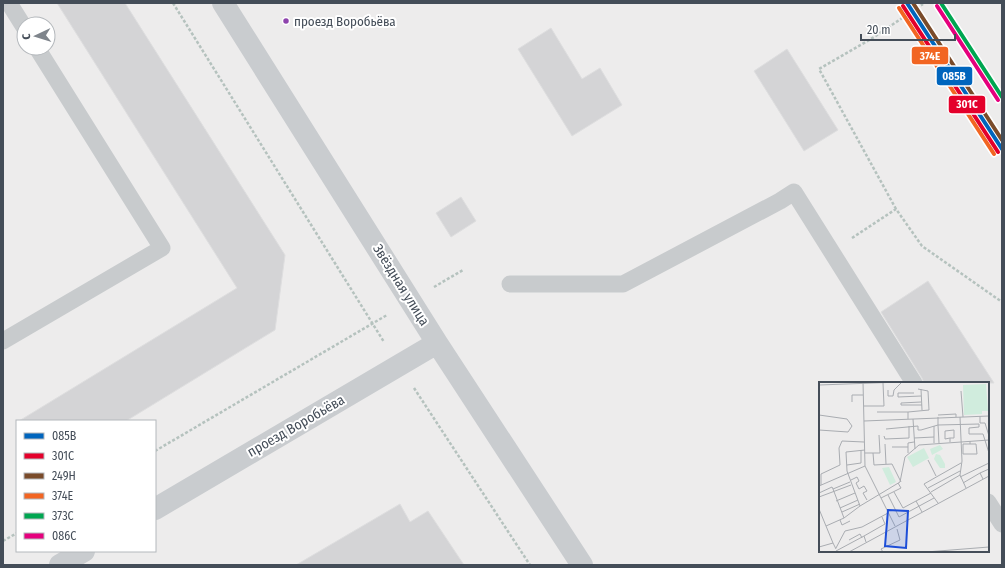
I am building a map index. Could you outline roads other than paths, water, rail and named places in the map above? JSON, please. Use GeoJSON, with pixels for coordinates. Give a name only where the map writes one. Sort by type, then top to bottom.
{"type":"FeatureCollection","features":[{"type":"Feature","properties":{"kind":"main road","name":"Звёздная улица"},"geometry":{"type":"LineString","coordinates":[[223,3],[410,301],[582,565]]}},
{"type":"Feature","properties":{"kind":"main road","name":"проезд Воробьёва"},"geometry":{"type":"LineString","coordinates":[[156,508],[438,343]]}},
{"type":"Feature","properties":{"kind":"lane"},"geometry":{"type":"LineString","coordinates":[[9,3],[17,16]]}},
{"type":"Feature","properties":{"kind":"lane"},"geometry":{"type":"LineString","coordinates":[[3,342],[162,248],[42,56]]}},
{"type":"Feature","properties":{"kind":"lane"},"geometry":{"type":"LineString","coordinates":[[510,284],[623,284],[780,201],[794,192],[913,382]]}},
{"type":"Feature","properties":{"kind":"lane"},"geometry":{"type":"LineString","coordinates":[[989,504],[1002,524]]}},
{"type":"Feature","properties":{"kind":"place","name":"проезд Воробьёва"},"geometry":{"type":"Point","coordinates":[286,21]}}]}
